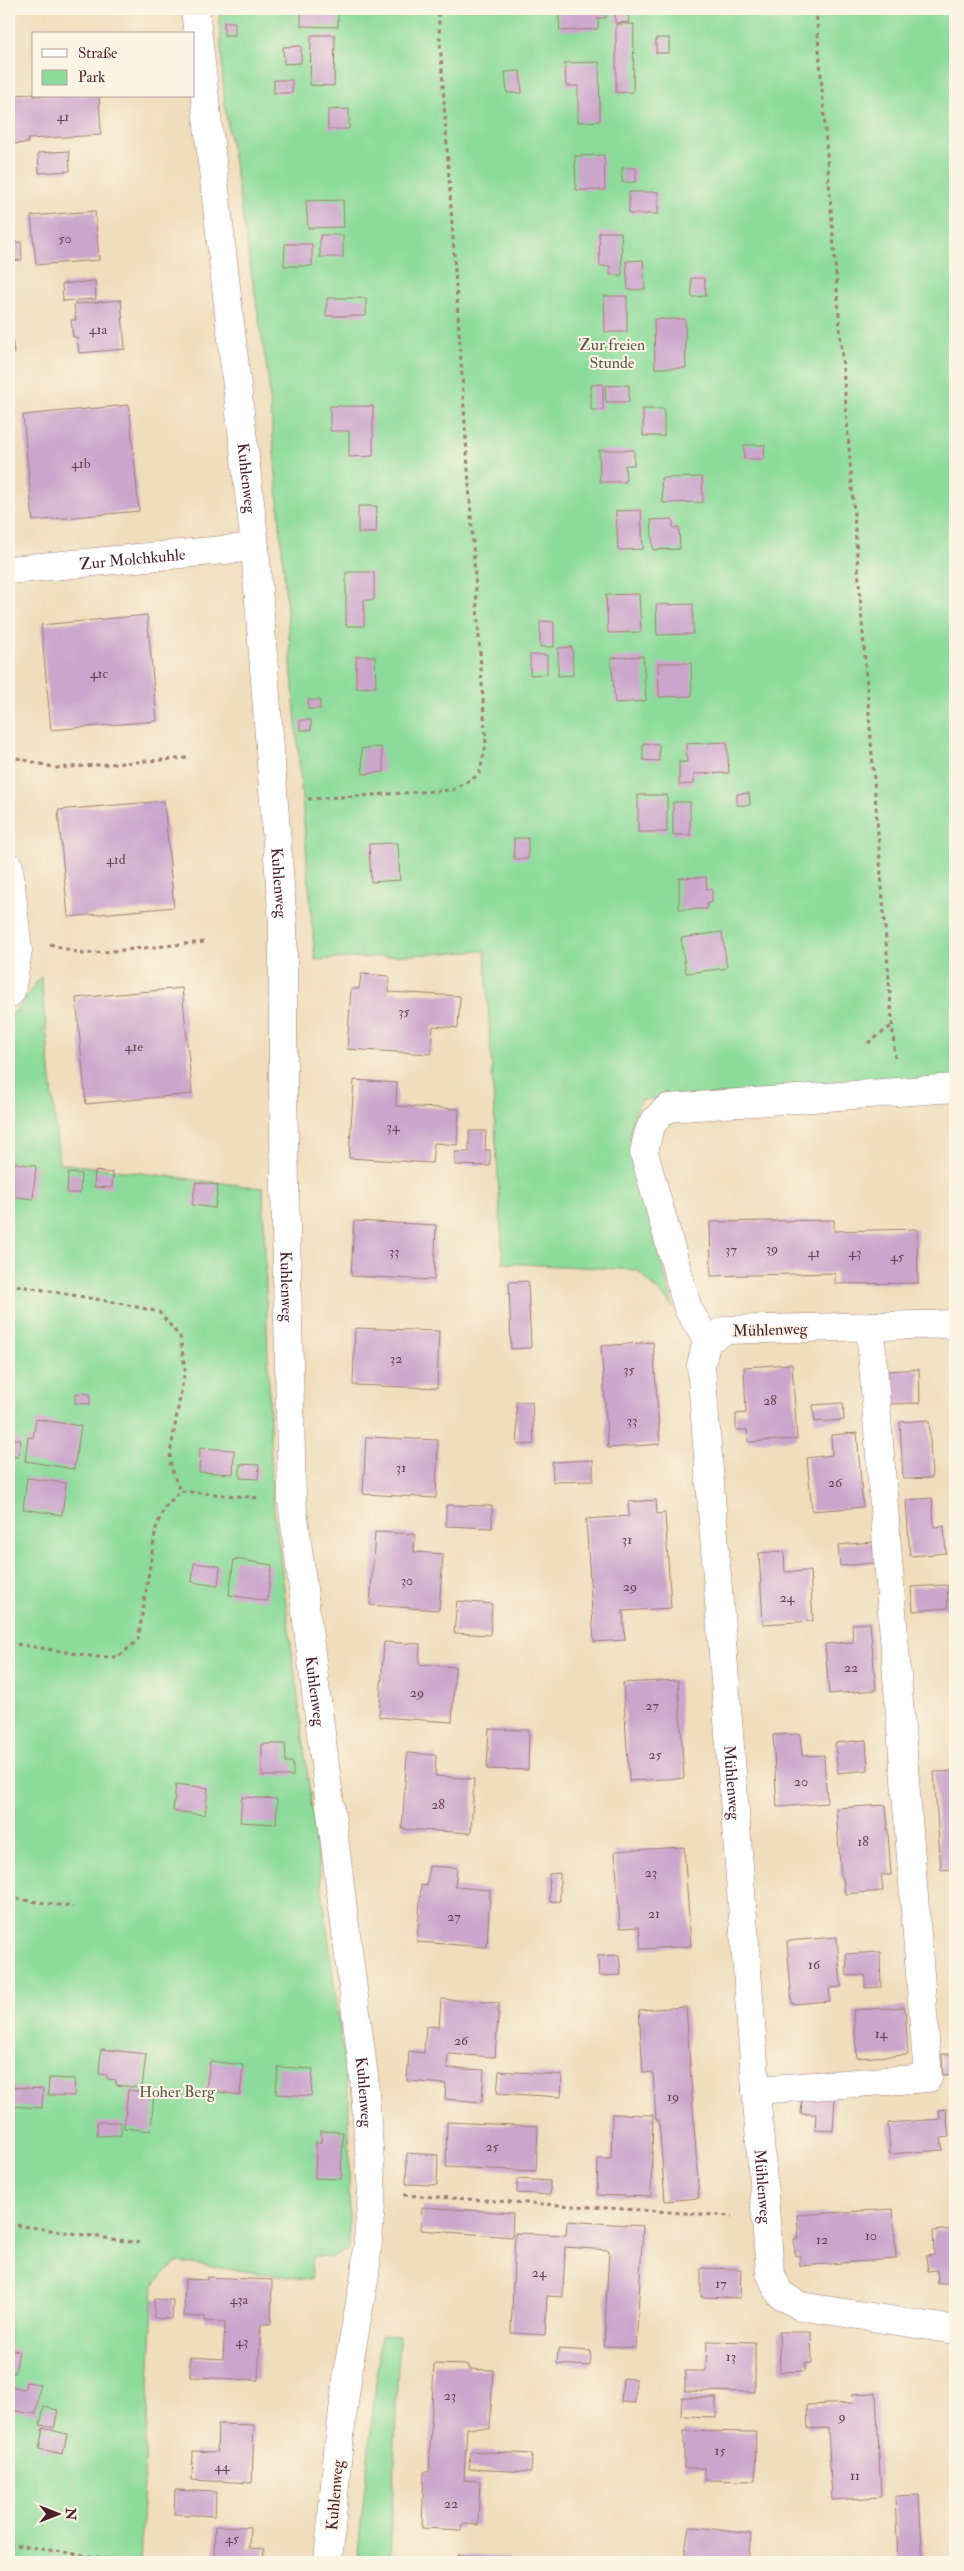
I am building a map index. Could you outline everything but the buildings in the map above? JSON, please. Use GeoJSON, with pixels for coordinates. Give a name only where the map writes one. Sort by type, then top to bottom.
{"type":"FeatureCollection","features":[{"type":"Feature","properties":{"kind":"street","name":"Kuhlenweg"},"geometry":{"type":"LineString","coordinates":[[195,9],[255,547],[283,925],[284,1112],[292,1501],[364,2077],[372,2193],[365,2275],[349,2363],[338,2451],[328,2562]]}},
{"type":"Feature","properties":{"kind":"street","name":"Zur Molchkuhle"},"geometry":{"type":"LineString","coordinates":[[9,570],[255,547]]}},
{"type":"Feature","properties":{"kind":"street"},"geometry":{"type":"LineString","coordinates":[[9,867],[18,951],[11,992],[9,994]]}},
{"type":"Feature","properties":{"kind":"street"},"geometry":{"type":"LineString","coordinates":[[708,1340],[688,1309],[644,1153],[648,1132],[655,1118],[668,1108],[955,1088]]}},
{"type":"Feature","properties":{"kind":"street","name":"Mühlenweg"},"geometry":{"type":"LineString","coordinates":[[955,1324],[726,1330],[708,1340],[701,1365],[770,2273],[780,2294],[800,2306],[955,2330]]}},
{"type":"Feature","properties":{"kind":"street"},"geometry":{"type":"LineString","coordinates":[[756,2090],[928,2078],[870,1326]]}},
{"type":"Feature","properties":{"kind":"path"},"geometry":{"type":"LineString","coordinates":[[275,802],[452,790],[479,775],[486,745],[438,9]]}},
{"type":"Feature","properties":{"kind":"path"},"geometry":{"type":"LineString","coordinates":[[816,9],[896,1063]]}},
{"type":"Feature","properties":{"kind":"path"},"geometry":{"type":"LineString","coordinates":[[9,756],[57,768],[187,758]]}},
{"type":"Feature","properties":{"kind":"path"},"geometry":{"type":"LineString","coordinates":[[16,934],[83,954],[205,942]]}},
{"type":"Feature","properties":{"kind":"path"},"geometry":{"type":"LineString","coordinates":[[868,1043],[893,1024]]}},
{"type":"Feature","properties":{"kind":"path"},"geometry":{"type":"LineString","coordinates":[[9,1284],[159,1312],[180,1337],[185,1369],[170,1454],[171,1468],[180,1491]]}},
{"type":"Feature","properties":{"kind":"path"},"geometry":{"type":"LineString","coordinates":[[180,1491],[292,1501]]}},
{"type":"Feature","properties":{"kind":"path"},"geometry":{"type":"LineString","coordinates":[[9,1643],[97,1657],[118,1657],[133,1645],[138,1640],[156,1528],[164,1508],[180,1491]]}},
{"type":"Feature","properties":{"kind":"path"},"geometry":{"type":"LineString","coordinates":[[9,1898],[72,1907]]}},
{"type":"Feature","properties":{"kind":"path"},"geometry":{"type":"LineString","coordinates":[[372,2193],[766,2218]]}},
{"type":"Feature","properties":{"kind":"path"},"geometry":{"type":"LineString","coordinates":[[9,2224],[139,2243]]}},
{"type":"Feature","properties":{"kind":"path"},"geometry":{"type":"LineString","coordinates":[[9,2544],[123,2561]]}},
{"type":"Feature","properties":{"kind":"green space","name":"Zur freien Stunde"},"geometry":{"type":"Polygon","coordinates":[[[219,9],[955,9],[955,1078],[641,1100],[632,1121],[630,1137],[673,1307],[638,1270],[503,1263],[485,951],[315,960],[268,376],[224,101],[219,9]]]}},
{"type":"Feature","properties":{"kind":"green space","name":"Hoher Berg"},"geometry":{"type":"Polygon","coordinates":[[[41,976],[59,1163],[263,1188],[272,1494],[349,2101],[349,2249],[333,2257],[313,2256],[311,2280],[177,2262],[154,2284],[140,2562],[9,2562],[9,1015],[19,1008],[41,976]]]}},
{"type":"Feature","properties":{"kind":"green space"},"geometry":{"type":"Polygon","coordinates":[[[381,2335],[399,2336],[390,2562],[357,2562],[381,2335]]]}}]}
